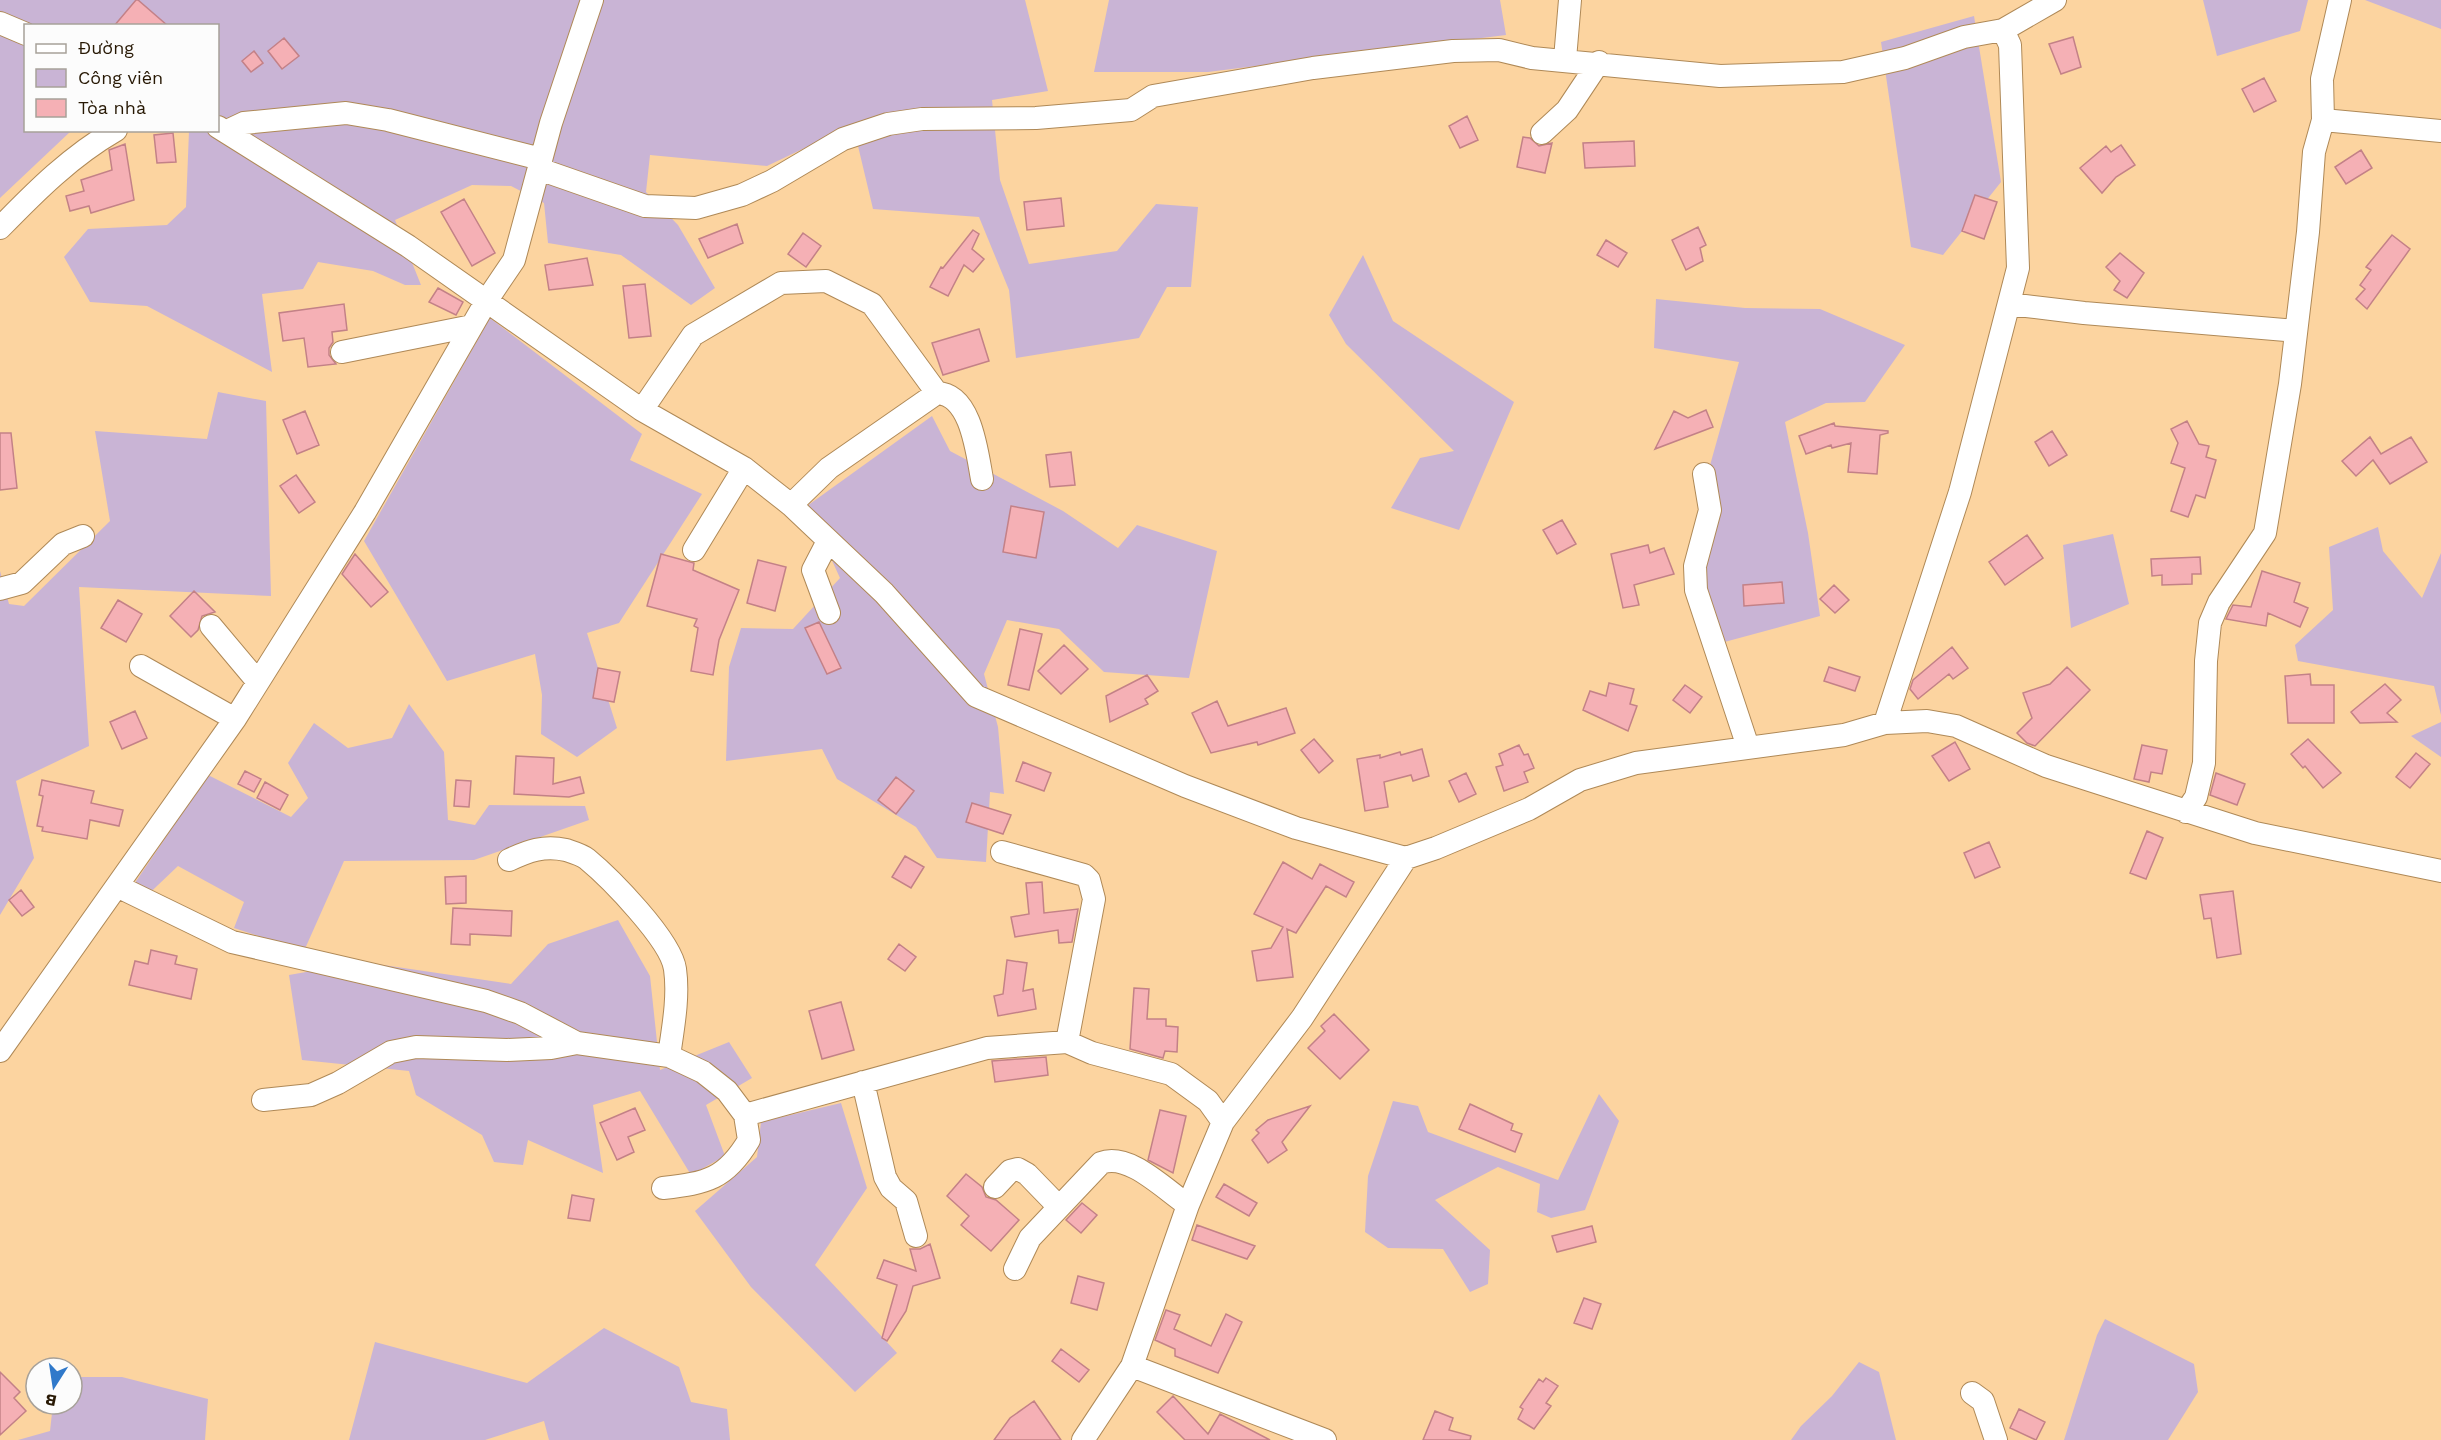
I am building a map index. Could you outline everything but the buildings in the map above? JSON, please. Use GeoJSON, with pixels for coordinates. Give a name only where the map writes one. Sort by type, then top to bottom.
{"type":"FeatureCollection","features":[{"type":"Feature","properties":{"kind":"street"},"geometry":{"type":"LineString","coordinates":[[0,1051],[235,719],[366,513],[487,300],[514,260],[551,123],[592,0]]}},
{"type":"Feature","properties":{"kind":"street"},"geometry":{"type":"LineString","coordinates":[[1565,59],[1570,0]]}},
{"type":"Feature","properties":{"kind":"street"},"geometry":{"type":"LineString","coordinates":[[222,129],[244,123],[316,114],[346,113],[388,120],[540,164],[645,206],[696,208],[742,195],[772,181],[843,139],[888,124],[922,119],[1036,118],[1131,110],[1154,96],[1313,68],[1453,51],[1499,50],[1532,58],[1599,62],[1720,76],[1843,72],[1905,58],[1964,37],[2002,30],[2055,0]]}},
{"type":"Feature","properties":{"kind":"street"},"geometry":{"type":"LineString","coordinates":[[2186,812],[2201,783],[2204,763],[2206,662],[2210,623],[2219,602],[2265,533],[2296,331],[2308,232],[2314,152],[2323,120],[2322,79],[2340,0]]}},
{"type":"Feature","properties":{"kind":"street"},"geometry":{"type":"LineString","coordinates":[[0,23],[24,33]]}},
{"type":"Feature","properties":{"kind":"street"},"geometry":{"type":"LineString","coordinates":[[1885,723],[1960,492],[2018,268],[2010,45],[2002,30]]}},
{"type":"Feature","properties":{"kind":"street"},"geometry":{"type":"LineString","coordinates":[[1542,133],[1567,110],[1599,62]]}},
{"type":"Feature","properties":{"kind":"street"},"geometry":{"type":"LineString","coordinates":[[2323,120],[2441,131]]}},
{"type":"Feature","properties":{"kind":"street"},"geometry":{"type":"LineString","coordinates":[[222,129],[408,246],[642,410],[744,468],[791,505],[884,593],[976,696],[1185,786],[1296,828],[1406,858],[1436,849],[1529,809],[1580,780],[1636,763],[1844,735],[1885,723],[1927,721],[1956,726],[2046,766],[2255,833],[2441,871]]}},
{"type":"Feature","properties":{"kind":"street"},"geometry":{"type":"LineString","coordinates":[[0,228],[38,188],[68,162],[113,132]]}},
{"type":"Feature","properties":{"kind":"street"},"geometry":{"type":"LineString","coordinates":[[642,410],[693,335],[781,283],[826,281],[872,304],[937,393]]}},
{"type":"Feature","properties":{"kind":"street"},"geometry":{"type":"LineString","coordinates":[[2009,304],[2296,331]]}},
{"type":"Feature","properties":{"kind":"street"},"geometry":{"type":"LineString","coordinates":[[342,352],[472,326]]}},
{"type":"Feature","properties":{"kind":"street"},"geometry":{"type":"LineString","coordinates":[[791,505],[829,468],[937,393],[947,394],[961,405],[973,435],[982,479]]}},
{"type":"Feature","properties":{"kind":"street"},"geometry":{"type":"LineString","coordinates":[[694,550],[744,468]]}},
{"type":"Feature","properties":{"kind":"street"},"geometry":{"type":"LineString","coordinates":[[1704,474],[1710,510],[1695,566],[1696,590],[1748,747]]}},
{"type":"Feature","properties":{"kind":"street"},"geometry":{"type":"LineString","coordinates":[[0,589],[21,584],[37,572],[49,555],[63,544],[83,536]]}},
{"type":"Feature","properties":{"kind":"street"},"geometry":{"type":"LineString","coordinates":[[828,541],[813,570],[829,613]]}},
{"type":"Feature","properties":{"kind":"street"},"geometry":{"type":"LineString","coordinates":[[211,626],[258,682]]}},
{"type":"Feature","properties":{"kind":"street"},"geometry":{"type":"LineString","coordinates":[[141,666],[235,719]]}},
{"type":"Feature","properties":{"kind":"street"},"geometry":{"type":"LineString","coordinates":[[509,860],[535,848],[564,850],[585,857],[622,894],[658,936],[675,967],[675,1002],[669,1056]]}},
{"type":"Feature","properties":{"kind":"street"},"geometry":{"type":"LineString","coordinates":[[1002,852],[1084,875],[1089,880],[1094,899],[1067,1042]]}},
{"type":"Feature","properties":{"kind":"street"},"geometry":{"type":"LineString","coordinates":[[1083,1440],[1132,1366],[1188,1205],[1223,1122],[1302,1018],[1406,858]]}},
{"type":"Feature","properties":{"kind":"street"},"geometry":{"type":"LineString","coordinates":[[117,886],[232,942],[486,1001],[520,1013],[577,1043]]}},
{"type":"Feature","properties":{"kind":"street"},"geometry":{"type":"LineString","coordinates":[[745,1115],[987,1048],[1067,1042],[1092,1053],[1171,1074],[1208,1101],[1223,1122]]}},
{"type":"Feature","properties":{"kind":"street"},"geometry":{"type":"LineString","coordinates":[[263,1100],[311,1095],[338,1083],[390,1052],[416,1047],[507,1050],[551,1048],[577,1043],[669,1056],[711,1078],[727,1091],[745,1115],[749,1140],[736,1161],[720,1176],[692,1185],[663,1188]]}},
{"type":"Feature","properties":{"kind":"street"},"geometry":{"type":"LineString","coordinates":[[863,1082],[885,1177],[891,1188],[906,1201],[916,1236]]}},
{"type":"Feature","properties":{"kind":"street"},"geometry":{"type":"LineString","coordinates":[[1016,1269],[1030,1238],[1101,1163],[1110,1160],[1135,1167],[1188,1205]]}},
{"type":"Feature","properties":{"kind":"street"},"geometry":{"type":"LineString","coordinates":[[995,1187],[1010,1172],[1018,1169],[1027,1174],[1059,1207]]}},
{"type":"Feature","properties":{"kind":"street"},"geometry":{"type":"LineString","coordinates":[[1132,1366],[1325,1440]]}},
{"type":"Feature","properties":{"kind":"street"},"geometry":{"type":"LineString","coordinates":[[1972,1393],[1983,1401],[1996,1440]]}},
{"type":"Feature","properties":{"kind":"green space"},"geometry":{"type":"Polygon","coordinates":[[[0,0],[1025,0],[1048,91],[992,100],[1000,180],[1029,264],[1117,251],[1156,204],[1198,207],[1191,287],[1167,287],[1139,338],[1016,358],[1009,290],[979,217],[873,209],[853,125],[767,166],[650,155],[646,192],[678,225],[715,288],[691,305],[621,255],[548,243],[544,203],[511,186],[472,185],[395,220],[421,285],[405,285],[373,271],[318,262],[303,289],[262,294],[272,372],[147,306],[90,302],[64,257],[88,229],[167,225],[186,207],[189,132],[219,132],[219,24],[24,24],[24,132],[70,132],[0,198],[0,0]]]}},
{"type":"Feature","properties":{"kind":"green space"},"geometry":{"type":"Polygon","coordinates":[[[1109,0],[1500,0],[1506,35],[1208,72],[1094,72],[1109,0]]]}},
{"type":"Feature","properties":{"kind":"green space"},"geometry":{"type":"Polygon","coordinates":[[[2203,0],[2308,0],[2300,31],[2217,56],[2203,0]]]}},
{"type":"Feature","properties":{"kind":"green space"},"geometry":{"type":"Polygon","coordinates":[[[2365,0],[2441,0],[2441,29],[2365,0]]]}},
{"type":"Feature","properties":{"kind":"green space"},"geometry":{"type":"Polygon","coordinates":[[[1974,16],[2001,182],[1943,255],[1911,247],[1881,42],[1974,16]]]}},
{"type":"Feature","properties":{"kind":"green space"},"geometry":{"type":"Polygon","coordinates":[[[1363,255],[1393,321],[1514,402],[1459,530],[1391,508],[1420,458],[1454,451],[1346,344],[1329,315],[1363,255]]]}},
{"type":"Feature","properties":{"kind":"green space"},"geometry":{"type":"Polygon","coordinates":[[[1656,299],[1745,308],[1820,309],[1905,345],[1865,402],[1826,403],[1785,422],[1808,533],[1820,616],[1706,647],[1697,563],[1707,476],[1739,362],[1654,348],[1656,299]]]}},
{"type":"Feature","properties":{"kind":"green space"},"geometry":{"type":"Polygon","coordinates":[[[490,318],[642,434],[630,460],[702,494],[619,623],[587,633],[617,728],[577,757],[541,734],[542,695],[535,654],[447,681],[364,541],[490,318]]]}},
{"type":"Feature","properties":{"kind":"green space"},"geometry":{"type":"Polygon","coordinates":[[[218,392],[266,401],[271,596],[79,587],[89,746],[16,781],[34,858],[0,915],[0,571],[9,604],[24,606],[110,521],[95,431],[207,439],[218,392]]]}},
{"type":"Feature","properties":{"kind":"green space"},"geometry":{"type":"Polygon","coordinates":[[[932,416],[950,451],[1063,511],[1118,548],[1137,525],[1217,551],[1189,678],[1104,672],[1059,629],[1007,620],[984,674],[998,727],[1004,794],[990,792],[986,862],[937,858],[916,827],[837,779],[822,749],[726,761],[729,667],[741,628],[793,629],[840,578],[807,506],[932,416]]]}},
{"type":"Feature","properties":{"kind":"green space"},"geometry":{"type":"Polygon","coordinates":[[[2378,527],[2383,551],[2422,598],[2441,553],[2441,715],[2434,686],[2298,661],[2295,645],[2333,610],[2329,547],[2378,527]]]}},
{"type":"Feature","properties":{"kind":"green space"},"geometry":{"type":"Polygon","coordinates":[[[2113,534],[2129,604],[2071,628],[2063,545],[2113,534]]]}},
{"type":"Feature","properties":{"kind":"green space"},"geometry":{"type":"Polygon","coordinates":[[[409,704],[444,752],[448,820],[475,825],[489,805],[585,806],[589,820],[474,860],[344,861],[304,951],[234,928],[244,902],[178,866],[137,905],[124,899],[208,775],[291,817],[308,798],[288,763],[314,723],[348,748],[392,738],[409,704]]]}},
{"type":"Feature","properties":{"kind":"green space"},"geometry":{"type":"Polygon","coordinates":[[[2441,722],[2441,757],[2411,736],[2441,722]]]}},
{"type":"Feature","properties":{"kind":"green space"},"geometry":{"type":"Polygon","coordinates":[[[618,920],[650,976],[660,1070],[729,1042],[752,1078],[706,1105],[725,1156],[691,1175],[640,1091],[593,1105],[603,1173],[528,1140],[523,1165],[494,1162],[482,1135],[416,1095],[409,1071],[302,1060],[289,975],[363,962],[511,984],[548,944],[618,920]]]}},
{"type":"Feature","properties":{"kind":"green space"},"geometry":{"type":"Polygon","coordinates":[[[1599,1094],[1619,1121],[1585,1210],[1551,1218],[1537,1212],[1540,1184],[1498,1167],[1435,1200],[1490,1250],[1488,1284],[1470,1292],[1443,1249],[1388,1248],[1365,1232],[1368,1176],[1393,1101],[1418,1106],[1428,1132],[1558,1180],[1599,1094]]]}},
{"type":"Feature","properties":{"kind":"green space"},"geometry":{"type":"Polygon","coordinates":[[[841,1103],[867,1188],[815,1265],[897,1353],[855,1392],[751,1287],[695,1211],[757,1157],[761,1122],[841,1103]]]}},
{"type":"Feature","properties":{"kind":"green space"},"geometry":{"type":"Polygon","coordinates":[[[2105,1319],[2194,1364],[2198,1392],[2168,1440],[2064,1440],[2097,1335],[2105,1319]]]}},
{"type":"Feature","properties":{"kind":"green space"},"geometry":{"type":"Polygon","coordinates":[[[604,1328],[679,1367],[691,1402],[727,1409],[730,1440],[549,1440],[544,1421],[485,1440],[349,1440],[375,1342],[527,1383],[604,1328]]]}},
{"type":"Feature","properties":{"kind":"green space"},"geometry":{"type":"Polygon","coordinates":[[[1859,1362],[1879,1372],[1896,1440],[1791,1440],[1801,1426],[1832,1396],[1859,1362]]]}},
{"type":"Feature","properties":{"kind":"green space"},"geometry":{"type":"Polygon","coordinates":[[[84,1377],[122,1377],[208,1399],[205,1440],[18,1440],[50,1431],[52,1416],[84,1416],[84,1377]]]}}]}
